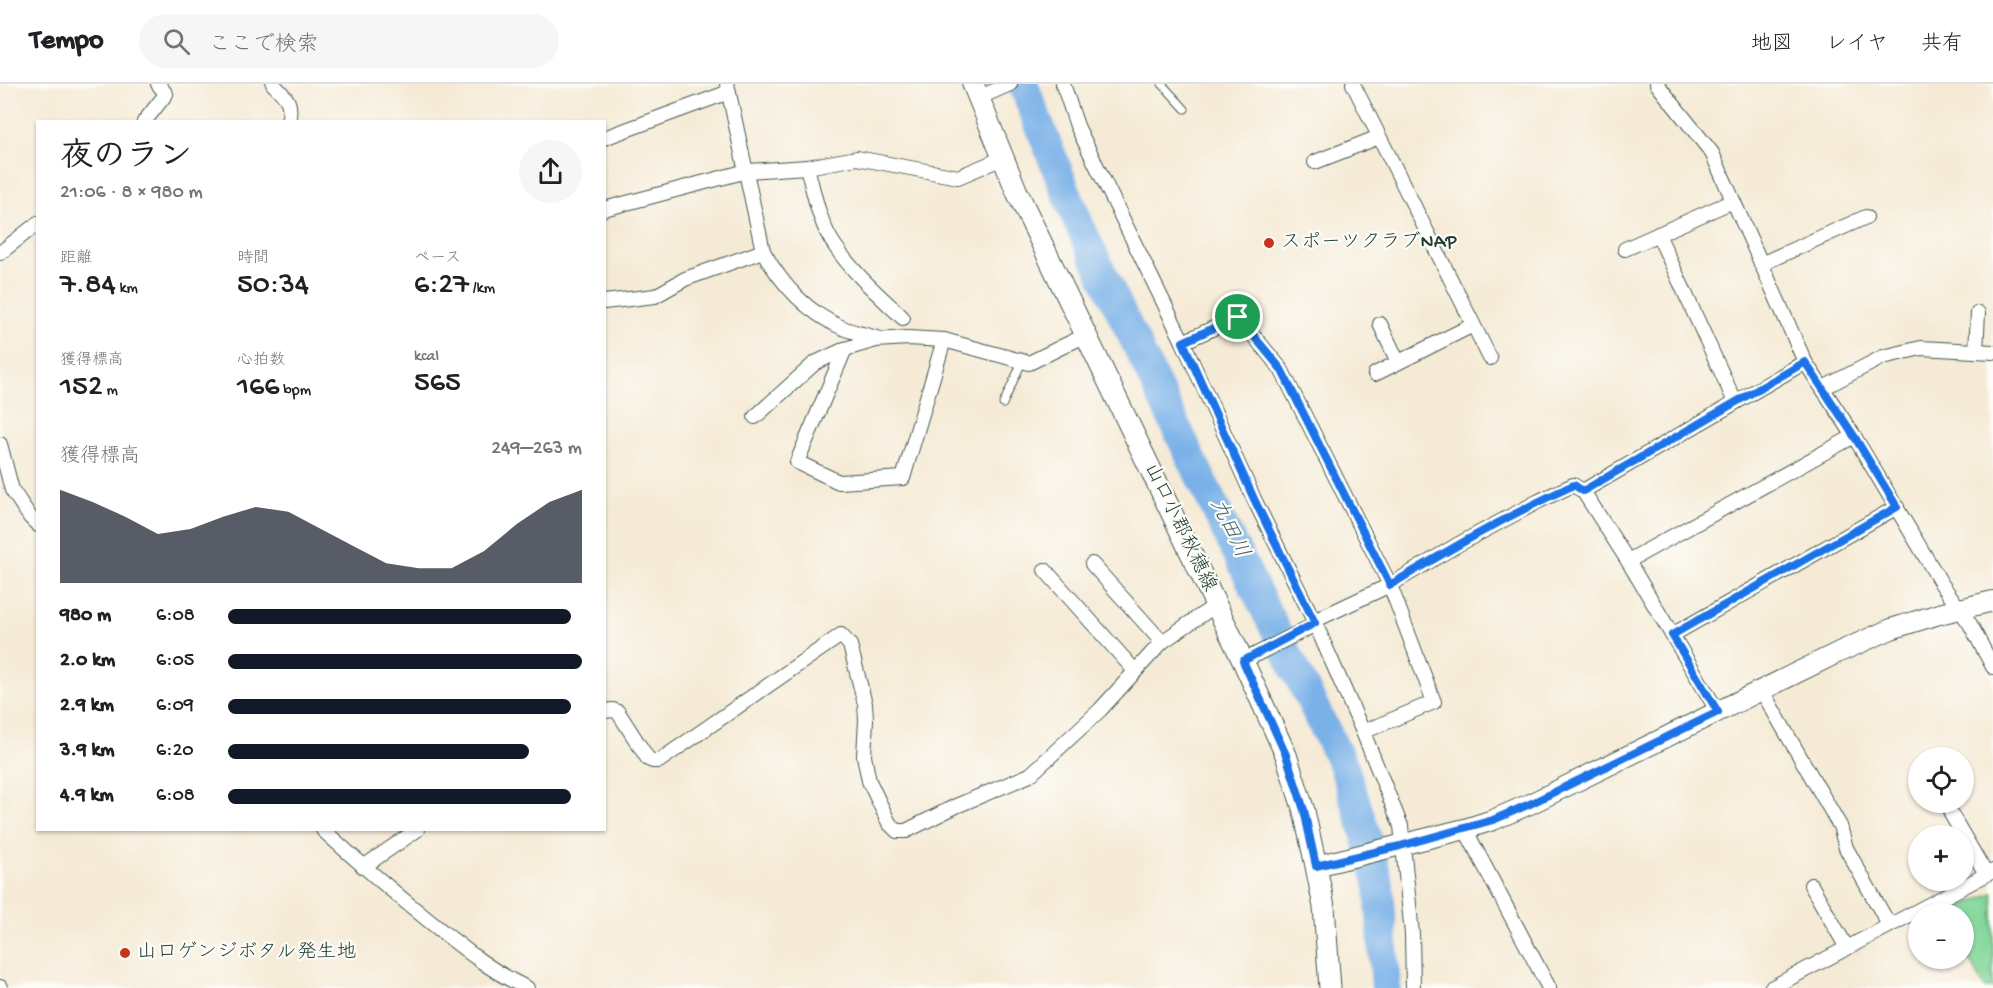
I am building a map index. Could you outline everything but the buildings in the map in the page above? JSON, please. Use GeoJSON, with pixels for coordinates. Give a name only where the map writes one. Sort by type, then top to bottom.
{"type":"FeatureCollection","features":[{"type":"Feature","properties":{"kind":"main road","name":"山口小郡秋穂線"},"geometry":{"type":"LineString","coordinates":[[982,91],[1003,158],[1017,192],[1216,605],[1252,656],[1304,810],[1324,907],[1330,988]]}},
{"type":"Feature","properties":{"kind":"street"},"geometry":{"type":"LineString","coordinates":[[146,120],[166,94],[158,84]]}},
{"type":"Feature","properties":{"kind":"street"},"geometry":{"type":"LineString","coordinates":[[273,84],[289,102],[291,111],[289,120]]}},
{"type":"Feature","properties":{"kind":"street"},"geometry":{"type":"LineString","coordinates":[[982,91],[1010,84]]}},
{"type":"Feature","properties":{"kind":"street"},"geometry":{"type":"LineString","coordinates":[[1063,84],[1077,126],[1183,342],[1363,732],[1401,826],[1412,934],[1413,988]]}},
{"type":"Feature","properties":{"kind":"street"},"geometry":{"type":"LineString","coordinates":[[1353,84],[1490,358]]}},
{"type":"Feature","properties":{"kind":"street"},"geometry":{"type":"LineString","coordinates":[[1657,84],[1712,153],[1805,362],[1854,436],[1941,583],[1970,624],[1993,667]]}},
{"type":"Feature","properties":{"kind":"street"},"geometry":{"type":"LineString","coordinates":[[606,137],[728,88],[763,251],[773,269],[790,290],[826,320],[884,340]]}},
{"type":"Feature","properties":{"kind":"street"},"geometry":{"type":"LineString","coordinates":[[1315,162],[1379,137]]}},
{"type":"Feature","properties":{"kind":"street"},"geometry":{"type":"LineString","coordinates":[[606,208],[747,171],[807,167],[857,158],[958,177],[1003,158]]}},
{"type":"Feature","properties":{"kind":"street"},"geometry":{"type":"LineString","coordinates":[[807,167],[821,218],[834,245],[864,282],[903,318]]}},
{"type":"Feature","properties":{"kind":"street"},"geometry":{"type":"LineString","coordinates":[[1625,249],[1733,201]]}},
{"type":"Feature","properties":{"kind":"street"},"geometry":{"type":"LineString","coordinates":[[1761,264],[1866,217]]}},
{"type":"Feature","properties":{"kind":"street"},"geometry":{"type":"LineString","coordinates":[[0,253],[36,225]]}},
{"type":"Feature","properties":{"kind":"street"},"geometry":{"type":"LineString","coordinates":[[1658,234],[1735,402]]}},
{"type":"Feature","properties":{"kind":"street"},"geometry":{"type":"LineString","coordinates":[[606,303],[655,296],[685,279],[763,251]]}},
{"type":"Feature","properties":{"kind":"street"},"geometry":{"type":"LineString","coordinates":[[1976,351],[1978,313]]}},
{"type":"Feature","properties":{"kind":"street"},"geometry":{"type":"LineString","coordinates":[[1183,342],[1238,317],[1281,369],[1390,585],[1434,702],[1363,732]]}},
{"type":"Feature","properties":{"kind":"street"},"geometry":{"type":"LineString","coordinates":[[1380,324],[1398,363]]}},
{"type":"Feature","properties":{"kind":"street"},"geometry":{"type":"LineString","coordinates":[[1375,374],[1473,325]]}},
{"type":"Feature","properties":{"kind":"street"},"geometry":{"type":"LineString","coordinates":[[755,417],[815,363],[844,349],[876,340],[908,338],[944,340],[1029,363],[1086,335]]}},
{"type":"Feature","properties":{"kind":"street"},"geometry":{"type":"LineString","coordinates":[[844,349],[797,462],[839,482],[903,478],[944,340]]}},
{"type":"Feature","properties":{"kind":"street"},"geometry":{"type":"LineString","coordinates":[[1823,388],[1883,357],[1921,348],[1993,352]]}},
{"type":"Feature","properties":{"kind":"street"},"geometry":{"type":"LineString","coordinates":[[1583,491],[1805,362]]}},
{"type":"Feature","properties":{"kind":"street"},"geometry":{"type":"LineString","coordinates":[[1628,561],[1854,436]]}},
{"type":"Feature","properties":{"kind":"street"},"geometry":{"type":"LineString","coordinates":[[0,444],[12,490],[36,523]]}},
{"type":"Feature","properties":{"kind":"street"},"geometry":{"type":"LineString","coordinates":[[1252,656],[1312,625],[1320,618],[1390,585],[1457,545],[1539,501],[1574,485],[1583,491],[1628,561],[1718,712]]}},
{"type":"Feature","properties":{"kind":"street"},"geometry":{"type":"LineString","coordinates":[[1672,635],[1897,507]]}},
{"type":"Feature","properties":{"kind":"street"},"geometry":{"type":"LineString","coordinates":[[1092,564],[1162,642]]}},
{"type":"Feature","properties":{"kind":"street"},"geometry":{"type":"LineString","coordinates":[[1046,570],[1135,671]]}},
{"type":"Feature","properties":{"kind":"street"},"geometry":{"type":"LineString","coordinates":[[1316,866],[1402,846],[1493,820],[1891,629],[1993,601]]}},
{"type":"Feature","properties":{"kind":"street"},"geometry":{"type":"LineString","coordinates":[[606,711],[618,712],[648,759],[659,761],[841,635],[850,645],[865,704],[864,756],[868,781],[889,823],[897,831],[906,831],[956,806],[1030,776],[1100,710],[1162,642],[1216,605]]}},
{"type":"Feature","properties":{"kind":"street"},"geometry":{"type":"LineString","coordinates":[[1762,691],[1840,826],[1846,848],[1889,925]]}},
{"type":"Feature","properties":{"kind":"street"},"geometry":{"type":"LineString","coordinates":[[1771,988],[1990,872],[1951,814]]}},
{"type":"Feature","properties":{"kind":"street"},"geometry":{"type":"LineString","coordinates":[[1465,829],[1549,988]]}},
{"type":"Feature","properties":{"kind":"street"},"geometry":{"type":"LineString","coordinates":[[324,831],[363,867],[486,965],[508,980],[527,988]]}},
{"type":"Feature","properties":{"kind":"street"},"geometry":{"type":"LineString","coordinates":[[363,867],[416,831]]}},
{"type":"Feature","properties":{"kind":"street"},"geometry":{"type":"LineString","coordinates":[[1811,885],[1847,948]]}},
{"type":"Feature","properties":{"kind":"lane"},"geometry":{"type":"LineString","coordinates":[[1162,84],[1185,109]]}},
{"type":"Feature","properties":{"kind":"lane"},"geometry":{"type":"LineString","coordinates":[[1003,405],[1022,362]]}},
{"type":"Feature","properties":{"kind":"green space"},"geometry":{"type":"Polygon","coordinates":[[[1993,893],[1993,988],[1985,988],[1974,968],[1974,903],[1970,903],[1993,893]]]}},
{"type":"Feature","properties":{"kind":"waterway","name":"九田川"},"geometry":{"type":"LineString","coordinates":[[1023,84],[1080,227],[1232,543],[1344,767],[1365,832],[1379,886],[1386,988]]}},
{"type":"Feature","properties":{"kind":"place","name":"スポーツクラブNAP"},"geometry":{"type":"Point","coordinates":[1269,243]}},
{"type":"Feature","properties":{"kind":"place","name":"山口ゲンジボタル発生地"},"geometry":{"type":"Point","coordinates":[125,953]}},
{"type":"Feature","properties":{"kind":"route"},"geometry":{"type":"LineString","coordinates":[[1238,317],[1281,369],[1390,585],[1457,545],[1539,501],[1574,485],[1583,491],[1805,362],[1897,507],[1672,635],[1718,712],[1493,820],[1404,845],[1316,866],[1304,810],[1286,755],[1243,661],[1315,623],[1254,499],[1183,342],[1238,317]]}}]}
